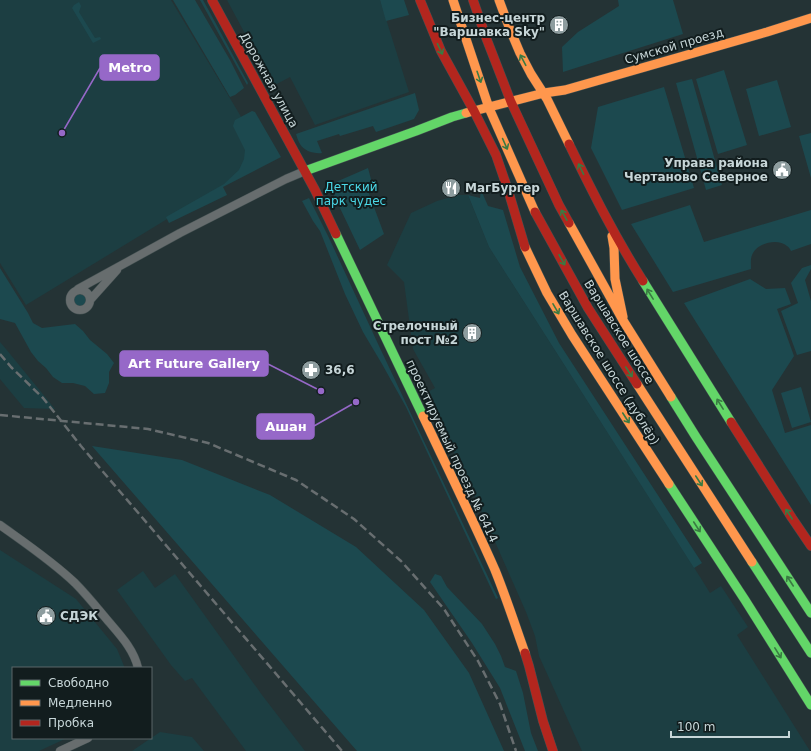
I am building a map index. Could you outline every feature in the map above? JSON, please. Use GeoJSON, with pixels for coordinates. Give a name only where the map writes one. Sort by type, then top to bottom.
{"type":"FeatureCollection","features":[{"type":"Feature","properties":{"kind":"main road","name":"Дорожная улица"},"geometry":{"type":"LineString","coordinates":[[212,0],[305,171]]}},
{"type":"Feature","properties":{"kind":"main road","name":"Варшавское шоссе (дублёр)"},"geometry":{"type":"LineString","coordinates":[[420,0],[430,28],[441,51],[496,155],[524,244],[547,293],[572,335],[811,705]]}},
{"type":"Feature","properties":{"kind":"main road","name":"Варшавское шоссе"},"geometry":{"type":"LineString","coordinates":[[453,0],[489,108],[536,214],[588,308],[811,653]]}},
{"type":"Feature","properties":{"kind":"main road","name":"Варшавское шоссе"},"geometry":{"type":"LineString","coordinates":[[473,0],[486,40],[511,102],[559,205],[624,322],[696,437],[811,613]]}},
{"type":"Feature","properties":{"kind":"main road"},"geometry":{"type":"LineString","coordinates":[[499,0],[510,33],[518,50],[529,71],[544,93],[611,229],[811,546]]}},
{"type":"Feature","properties":{"kind":"main road","name":"Сумской проезд"},"geometry":{"type":"LineString","coordinates":[[305,171],[452,117],[544,93],[565,90],[811,18]]}},
{"type":"Feature","properties":{"kind":"main road","name":"проектируемый проезд № 6414"},"geometry":{"type":"LineString","coordinates":[[305,171],[336,232],[458,488],[495,571],[529,666],[543,721],[553,751]]}},
{"type":"Feature","properties":{"kind":"main road"},"geometry":{"type":"LineString","coordinates":[[611,229],[614,248],[615,279],[624,322]]}},
{"type":"Feature","properties":{"kind":"street"},"geometry":{"type":"LineString","coordinates":[[121,265],[91,299],[87,308],[80,310],[74,308],[70,299],[73,293],[78,289],[121,265],[147,252],[180,233],[286,179],[305,171]]}},
{"type":"Feature","properties":{"kind":"street"},"geometry":{"type":"LineString","coordinates":[[78,289],[88,292],[91,299]]}},
{"type":"Feature","properties":{"kind":"street"},"geometry":{"type":"LineString","coordinates":[[0,525],[50,563],[82,591],[126,644],[135,657],[138,667]]}},
{"type":"Feature","properties":{"kind":"street"},"geometry":{"type":"LineString","coordinates":[[60,751],[86,739]]}},
{"type":"Feature","properties":{"kind":"shaded area"},"geometry":{"type":"Polygon","coordinates":[[[0,0],[171,0],[252,135],[246,171],[26,305],[0,263],[0,0]]]}},
{"type":"Feature","properties":{"kind":"shaded area"},"geometry":{"type":"Polygon","coordinates":[[[227,0],[380,0],[409,92],[315,125],[290,77],[273,86],[227,0]]]}},
{"type":"Feature","properties":{"kind":"shaded area"},"geometry":{"type":"Polygon","coordinates":[[[458,195],[468,195],[489,247],[710,593],[721,586],[748,627],[737,635],[810,751],[582,751],[539,656],[535,636],[526,612],[477,501],[426,393],[435,388],[413,349],[404,282],[387,265],[411,213],[437,201],[458,195]]]}},
{"type":"Feature","properties":{"kind":"shaded area"},"geometry":{"type":"Polygon","coordinates":[[[0,342],[55,409],[24,408],[0,379],[0,342]]]}},
{"type":"Feature","properties":{"kind":"shaded area"},"geometry":{"type":"Polygon","coordinates":[[[0,550],[76,599],[117,649],[124,667],[12,667],[12,739],[65,739],[39,751],[0,751],[0,550]]]}},
{"type":"Feature","properties":{"kind":"shaded area"},"geometry":{"type":"Polygon","coordinates":[[[143,571],[155,588],[175,574],[262,695],[305,751],[246,751],[192,678],[185,681],[171,665],[117,590],[143,571]]]}},
{"type":"Feature","properties":{"kind":"shaded area"},"geometry":{"type":"Polygon","coordinates":[[[160,732],[192,737],[204,751],[132,751],[152,739],[160,732]]]}},
{"type":"Feature","properties":{"kind":"green space"},"geometry":{"type":"Polygon","coordinates":[[[173,0],[195,0],[230,60],[244,88],[235,95],[230,97],[173,0]]]}},
{"type":"Feature","properties":{"kind":"green space"},"geometry":{"type":"Polygon","coordinates":[[[200,0],[203,0],[208,9],[248,83],[247,85],[200,0]]]}},
{"type":"Feature","properties":{"kind":"green space"},"geometry":{"type":"Polygon","coordinates":[[[380,0],[404,0],[409,15],[386,21],[380,0]]]}},
{"type":"Feature","properties":{"kind":"green space"},"geometry":{"type":"Polygon","coordinates":[[[618,0],[673,0],[683,34],[563,72],[562,47],[578,32],[619,6],[618,0]]]}},
{"type":"Feature","properties":{"kind":"green space"},"geometry":{"type":"Polygon","coordinates":[[[79,2],[81,6],[79,12],[95,38],[100,37],[101,39],[93,43],[72,8],[79,2]]]}},
{"type":"Feature","properties":{"kind":"green space"},"geometry":{"type":"Polygon","coordinates":[[[724,70],[747,145],[718,154],[696,79],[724,70]]]}},
{"type":"Feature","properties":{"kind":"green space"},"geometry":{"type":"Polygon","coordinates":[[[692,79],[722,185],[706,190],[676,83],[692,79]]]}},
{"type":"Feature","properties":{"kind":"green space"},"geometry":{"type":"Polygon","coordinates":[[[777,80],[791,127],[759,136],[746,89],[777,80]]]}},
{"type":"Feature","properties":{"kind":"green space"},"geometry":{"type":"Polygon","coordinates":[[[664,87],[694,188],[622,210],[591,148],[598,107],[664,87]]]}},
{"type":"Feature","properties":{"kind":"green space"},"geometry":{"type":"Polygon","coordinates":[[[415,93],[419,110],[414,119],[376,132],[373,126],[317,141],[322,153],[307,150],[298,140],[296,134],[415,93]]]}},
{"type":"Feature","properties":{"kind":"green space"},"geometry":{"type":"Polygon","coordinates":[[[252,111],[255,112],[281,157],[223,187],[227,195],[169,223],[166,217],[224,184],[239,170],[244,159],[245,150],[233,126],[235,120],[252,111]]]}},
{"type":"Feature","properties":{"kind":"green space"},"geometry":{"type":"Polygon","coordinates":[[[811,133],[811,178],[799,136],[811,133]]]}},
{"type":"Feature","properties":{"kind":"green space","name":"Детский парк чудес"},"geometry":{"type":"Polygon","coordinates":[[[368,168],[372,183],[368,191],[384,234],[360,250],[329,185],[368,168]]]}},
{"type":"Feature","properties":{"kind":"green space"},"geometry":{"type":"Polygon","coordinates":[[[481,190],[488,206],[503,210],[520,267],[559,343],[702,563],[694,568],[489,247],[468,195],[480,198],[481,190]]]}},
{"type":"Feature","properties":{"kind":"green space"},"geometry":{"type":"Polygon","coordinates":[[[309,198],[498,598],[496,599],[406,407],[363,332],[345,294],[320,231],[302,201],[309,198]]]}},
{"type":"Feature","properties":{"kind":"green space"},"geometry":{"type":"Polygon","coordinates":[[[690,205],[704,242],[811,210],[811,244],[791,251],[788,246],[779,242],[764,244],[753,253],[751,259],[751,269],[673,292],[631,224],[690,205]]]}},
{"type":"Feature","properties":{"kind":"green space"},"geometry":{"type":"Polygon","coordinates":[[[811,265],[811,269],[805,280],[811,301],[811,351],[797,355],[781,311],[798,303],[791,283],[802,268],[811,265]]]}},
{"type":"Feature","properties":{"kind":"green space"},"geometry":{"type":"Polygon","coordinates":[[[0,268],[33,323],[42,328],[75,324],[90,340],[107,354],[114,363],[109,372],[109,383],[105,393],[94,394],[85,386],[73,383],[62,383],[53,377],[31,352],[15,323],[0,319],[0,268]]]}},
{"type":"Feature","properties":{"kind":"green space"},"geometry":{"type":"Polygon","coordinates":[[[750,279],[766,289],[785,288],[791,304],[777,309],[794,356],[772,390],[785,433],[811,425],[811,505],[684,303],[750,279]]]}},
{"type":"Feature","properties":{"kind":"green space"},"geometry":{"type":"Polygon","coordinates":[[[80,293],[85,295],[87,300],[85,305],[80,307],[75,305],[73,300],[75,295],[80,293]]]}},
{"type":"Feature","properties":{"kind":"green space"},"geometry":{"type":"Polygon","coordinates":[[[801,387],[811,422],[792,428],[781,393],[801,387]]]}},
{"type":"Feature","properties":{"kind":"green space"},"geometry":{"type":"Polygon","coordinates":[[[92,446],[182,460],[270,495],[356,547],[424,610],[469,673],[504,751],[357,751],[92,446]]]}},
{"type":"Feature","properties":{"kind":"green space"},"geometry":{"type":"Polygon","coordinates":[[[435,574],[441,576],[447,587],[482,624],[495,644],[505,667],[516,671],[523,693],[531,733],[538,751],[525,751],[500,688],[472,643],[430,582],[435,574]]]}},
{"type":"Feature","properties":{"kind":"railway"},"geometry":{"type":"LineString","coordinates":[[0,354],[11,367],[43,398],[81,446],[342,751]]}},
{"type":"Feature","properties":{"kind":"railway"},"geometry":{"type":"LineString","coordinates":[[0,415],[148,429],[208,443],[296,480],[354,519],[401,561],[444,609],[478,661],[500,704],[516,751]]}},
{"type":"Feature","properties":{"kind":"traffic: fast"},"geometry":{"type":"LineString","coordinates":[[305,171],[466,113]]}},
{"type":"Feature","properties":{"kind":"traffic: fast"},"geometry":{"type":"LineString","coordinates":[[336,234],[423,416]]}},
{"type":"Feature","properties":{"kind":"traffic: fast"},"geometry":{"type":"LineString","coordinates":[[643,281],[731,422]]}},
{"type":"Feature","properties":{"kind":"traffic: fast"},"geometry":{"type":"LineString","coordinates":[[671,397],[811,613]]}},
{"type":"Feature","properties":{"kind":"traffic: fast"},"geometry":{"type":"LineString","coordinates":[[669,484],[745,600],[811,705]]}},
{"type":"Feature","properties":{"kind":"traffic: fast"},"geometry":{"type":"LineString","coordinates":[[752,562],[811,653]]}},
{"type":"Feature","properties":{"kind":"traffic: slow"},"geometry":{"type":"LineString","coordinates":[[453,0],[489,108],[535,212]]}},
{"type":"Feature","properties":{"kind":"traffic: slow"},"geometry":{"type":"LineString","coordinates":[[499,0],[520,53],[547,99],[569,144]]}},
{"type":"Feature","properties":{"kind":"traffic: slow"},"geometry":{"type":"LineString","coordinates":[[466,113],[544,93],[565,90],[811,18]]}},
{"type":"Feature","properties":{"kind":"traffic: slow"},"geometry":{"type":"LineString","coordinates":[[569,223],[624,322],[671,397]]}},
{"type":"Feature","properties":{"kind":"traffic: slow"},"geometry":{"type":"LineString","coordinates":[[612,236],[615,279],[623,317]]}},
{"type":"Feature","properties":{"kind":"traffic: slow"},"geometry":{"type":"LineString","coordinates":[[525,247],[547,293],[572,335],[669,484]]}},
{"type":"Feature","properties":{"kind":"traffic: slow"},"geometry":{"type":"LineString","coordinates":[[637,384],[752,562]]}},
{"type":"Feature","properties":{"kind":"traffic: slow"},"geometry":{"type":"LineString","coordinates":[[423,416],[495,570],[525,653]]}},
{"type":"Feature","properties":{"kind":"traffic: jam"},"geometry":{"type":"LineString","coordinates":[[212,0],[315,190],[336,234]]}},
{"type":"Feature","properties":{"kind":"traffic: jam"},"geometry":{"type":"LineString","coordinates":[[420,0],[441,51],[496,155],[525,247]]}},
{"type":"Feature","properties":{"kind":"traffic: jam"},"geometry":{"type":"LineString","coordinates":[[473,0],[511,102],[559,205],[569,223]]}},
{"type":"Feature","properties":{"kind":"traffic: jam"},"geometry":{"type":"LineString","coordinates":[[569,144],[613,231],[643,281]]}},
{"type":"Feature","properties":{"kind":"traffic: jam"},"geometry":{"type":"LineString","coordinates":[[535,212],[588,308],[637,384]]}},
{"type":"Feature","properties":{"kind":"traffic: jam"},"geometry":{"type":"LineString","coordinates":[[731,422],[811,546]]}},
{"type":"Feature","properties":{"kind":"traffic: jam"},"geometry":{"type":"LineString","coordinates":[[525,653],[543,721],[553,751]]}},
{"type":"Feature","properties":{"kind":"place","name":"Бизнес-центр \"Варшавка Sky\""},"geometry":{"type":"Point","coordinates":[559,25]}},
{"type":"Feature","properties":{"kind":"place","name":"Metro"},"geometry":{"type":"Point","coordinates":[62,133]}},
{"type":"Feature","properties":{"kind":"place","name":"Управа района Чертаново Северное"},"geometry":{"type":"Point","coordinates":[782,170]}},
{"type":"Feature","properties":{"kind":"place","name":"МагБургер"},"geometry":{"type":"Point","coordinates":[451,188]}},
{"type":"Feature","properties":{"kind":"place","name":"Стрелочный пост №2"},"geometry":{"type":"Point","coordinates":[472,333]}},
{"type":"Feature","properties":{"kind":"place","name":"36,6"},"geometry":{"type":"Point","coordinates":[311,370]}},
{"type":"Feature","properties":{"kind":"place","name":"Art Future Gallery"},"geometry":{"type":"Point","coordinates":[321,391]}},
{"type":"Feature","properties":{"kind":"place","name":"Ашан"},"geometry":{"type":"Point","coordinates":[356,402]}},
{"type":"Feature","properties":{"kind":"place","name":"СДЭК"},"geometry":{"type":"Point","coordinates":[46,616]}}]}
